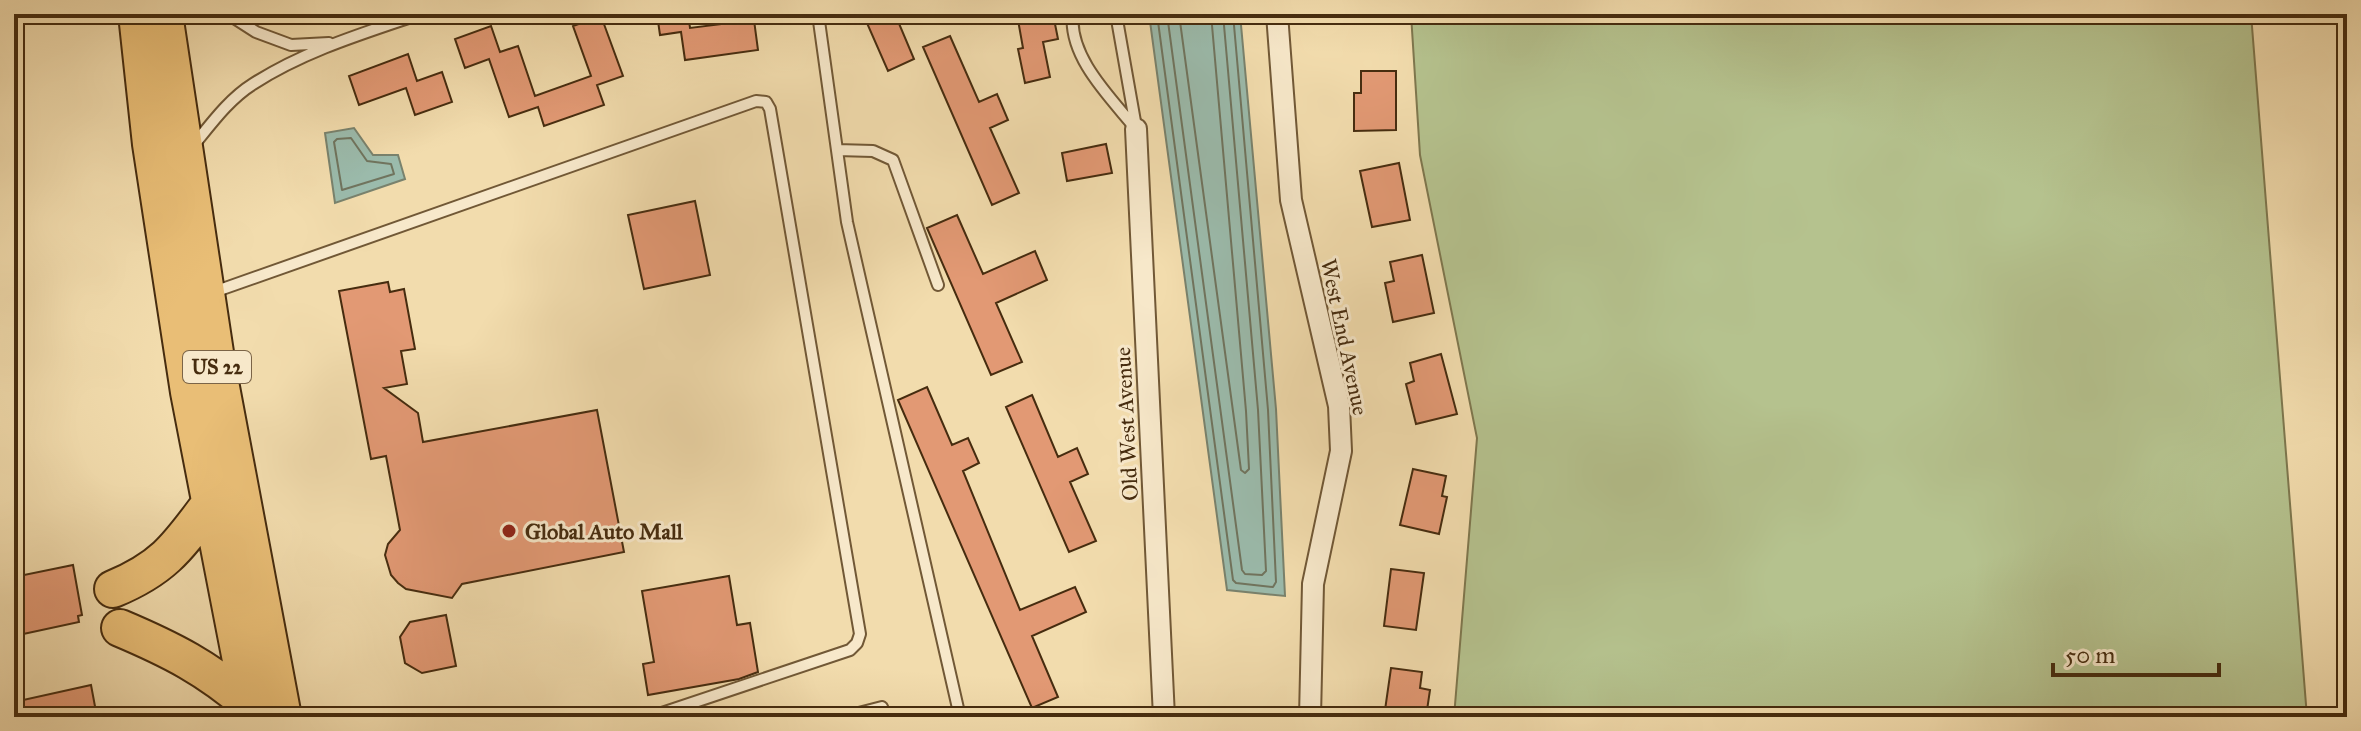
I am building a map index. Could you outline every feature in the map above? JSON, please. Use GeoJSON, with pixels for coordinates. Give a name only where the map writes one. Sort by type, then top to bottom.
{"type":"FeatureCollection","features":[{"type":"Feature","properties":{"kind":"highway","name":"US 22"},"geometry":{"type":"LineString","coordinates":[[137,14],[151,144],[189,392],[262,713]]}},
{"type":"Feature","properties":{"kind":"highway","name":"US 22"},"geometry":{"type":"LineString","coordinates":[[164,14],[206,295],[262,713]]}},
{"type":"Feature","properties":{"kind":"highway"},"geometry":{"type":"LineString","coordinates":[[113,589],[137,579],[161,563],[212,501]]}},
{"type":"Feature","properties":{"kind":"highway"},"geometry":{"type":"LineString","coordinates":[[120,628],[183,656],[208,671],[262,713]]}},
{"type":"Feature","properties":{"kind":"street","name":"West End Avenue"},"geometry":{"type":"LineString","coordinates":[[1277,14],[1291,200],[1339,406],[1341,451],[1313,584],[1310,717]]}},
{"type":"Feature","properties":{"kind":"street","name":"Old West Avenue"},"geometry":{"type":"LineString","coordinates":[[1136,129],[1164,717]]}},
{"type":"Feature","properties":{"kind":"lane"},"geometry":{"type":"LineString","coordinates":[[228,14],[256,32],[291,45],[335,43]]}},
{"type":"Feature","properties":{"kind":"lane"},"geometry":{"type":"LineString","coordinates":[[184,157],[219,113],[252,84],[335,43],[420,14]]}},
{"type":"Feature","properties":{"kind":"lane"},"geometry":{"type":"LineString","coordinates":[[818,14],[847,222],[960,717]]}},
{"type":"Feature","properties":{"kind":"lane"},"geometry":{"type":"LineString","coordinates":[[1073,14],[1071,25],[1085,62],[1136,129]]}},
{"type":"Feature","properties":{"kind":"lane"},"geometry":{"type":"LineString","coordinates":[[1116,14],[1136,129]]}},
{"type":"Feature","properties":{"kind":"lane"},"geometry":{"type":"LineString","coordinates":[[206,295],[756,101],[766,102],[770,109],[860,634],[850,650],[650,717]]}},
{"type":"Feature","properties":{"kind":"lane"},"geometry":{"type":"LineString","coordinates":[[837,150],[873,151],[893,160],[938,285]]}},
{"type":"Feature","properties":{"kind":"lane"},"geometry":{"type":"LineString","coordinates":[[843,717],[882,707],[885,717]]}},
{"type":"Feature","properties":{"kind":"green space"},"geometry":{"type":"Polygon","coordinates":[[[1411,14],[2251,14],[2307,717],[1454,717],[1477,438],[1420,155],[1411,14]]]}},
{"type":"Feature","properties":{"kind":"water"},"geometry":{"type":"Polygon","coordinates":[[[1149,14],[1240,14],[1276,409],[1285,596],[1227,590],[1149,14]]]}},
{"type":"Feature","properties":{"kind":"water"},"geometry":{"type":"Polygon","coordinates":[[[354,128],[373,155],[398,155],[405,179],[335,203],[325,133],[354,128]]]}},
{"type":"Feature","properties":{"kind":"building"},"geometry":{"type":"Polygon","coordinates":[[[657,14],[688,14],[690,28],[754,20],[758,50],[685,60],[681,32],[660,35],[657,14]]]}},
{"type":"Feature","properties":{"kind":"building"},"geometry":{"type":"Polygon","coordinates":[[[863,14],[895,14],[914,59],[888,71],[863,14]]]}},
{"type":"Feature","properties":{"kind":"building"},"geometry":{"type":"Polygon","coordinates":[[[1053,14],[1058,39],[1043,42],[1050,77],[1025,83],[1018,49],[1023,48],[1018,20],[1053,14]]]}},
{"type":"Feature","properties":{"kind":"building"},"geometry":{"type":"Polygon","coordinates":[[[601,16],[623,76],[597,85],[604,105],[544,126],[538,107],[509,117],[489,59],[465,68],[455,39],[491,26],[500,52],[518,46],[535,96],[591,76],[573,26],[601,16]]]}},
{"type":"Feature","properties":{"kind":"building"},"geometry":{"type":"Polygon","coordinates":[[[950,36],[979,102],[997,94],[1008,120],[990,128],[1019,193],[992,205],[923,47],[950,36]]]}},
{"type":"Feature","properties":{"kind":"building"},"geometry":{"type":"Polygon","coordinates":[[[408,54],[417,81],[442,72],[452,102],[415,115],[406,88],[359,105],[349,76],[408,54]]]}},
{"type":"Feature","properties":{"kind":"building"},"geometry":{"type":"Polygon","coordinates":[[[1361,71],[1396,71],[1396,130],[1354,131],[1354,93],[1361,93],[1361,71]]]}},
{"type":"Feature","properties":{"kind":"building"},"geometry":{"type":"Polygon","coordinates":[[[1106,144],[1112,173],[1067,181],[1062,153],[1106,144]]]}},
{"type":"Feature","properties":{"kind":"building"},"geometry":{"type":"Polygon","coordinates":[[[1399,163],[1410,220],[1372,227],[1360,171],[1399,163]]]}},
{"type":"Feature","properties":{"kind":"building"},"geometry":{"type":"Polygon","coordinates":[[[695,201],[710,275],[644,289],[628,215],[695,201]]]}},
{"type":"Feature","properties":{"kind":"building"},"geometry":{"type":"Polygon","coordinates":[[[957,215],[983,274],[1035,251],[1047,280],[996,303],[1022,362],[991,375],[927,228],[957,215]]]}},
{"type":"Feature","properties":{"kind":"building"},"geometry":{"type":"Polygon","coordinates":[[[1422,255],[1434,313],[1393,322],[1385,283],[1394,281],[1390,262],[1422,255]]]}},
{"type":"Feature","properties":{"kind":"building","name":"Global Auto Mall"},"geometry":{"type":"Polygon","coordinates":[[[388,282],[390,292],[404,289],[415,349],[401,351],[407,384],[384,388],[418,413],[423,442],[597,410],[624,552],[462,584],[452,598],[406,589],[391,575],[385,555],[388,544],[400,530],[386,456],[371,459],[339,291],[388,282]]]}},
{"type":"Feature","properties":{"kind":"building"},"geometry":{"type":"Polygon","coordinates":[[[1441,354],[1457,414],[1416,424],[1406,384],[1414,381],[1410,363],[1441,354]]]}},
{"type":"Feature","properties":{"kind":"building"},"geometry":{"type":"Polygon","coordinates":[[[927,387],[952,445],[968,438],[979,463],[963,471],[1020,610],[1075,587],[1086,612],[1032,636],[1058,697],[1032,708],[898,400],[927,387]]]}},
{"type":"Feature","properties":{"kind":"building"},"geometry":{"type":"Polygon","coordinates":[[[1032,395],[1058,457],[1077,448],[1088,474],[1070,482],[1096,541],[1069,552],[1006,407],[1032,395]]]}},
{"type":"Feature","properties":{"kind":"building"},"geometry":{"type":"Polygon","coordinates":[[[1413,469],[1446,476],[1442,496],[1447,497],[1439,534],[1400,525],[1413,469]]]}},
{"type":"Feature","properties":{"kind":"building"},"geometry":{"type":"Polygon","coordinates":[[[73,565],[82,615],[78,616],[79,622],[14,636],[14,577],[73,565]]]}},
{"type":"Feature","properties":{"kind":"building"},"geometry":{"type":"Polygon","coordinates":[[[1391,569],[1424,573],[1416,630],[1384,626],[1391,569]]]}},
{"type":"Feature","properties":{"kind":"building"},"geometry":{"type":"Polygon","coordinates":[[[729,576],[737,625],[750,623],[758,672],[739,679],[648,695],[643,664],[654,662],[642,591],[729,576]]]}},
{"type":"Feature","properties":{"kind":"building"},"geometry":{"type":"Polygon","coordinates":[[[446,615],[456,666],[422,673],[405,663],[400,637],[410,622],[446,615]]]}},
{"type":"Feature","properties":{"kind":"building"},"geometry":{"type":"Polygon","coordinates":[[[1391,668],[1422,672],[1420,688],[1430,690],[1426,717],[1384,717],[1391,668]]]}},
{"type":"Feature","properties":{"kind":"building"},"geometry":{"type":"Polygon","coordinates":[[[91,685],[97,717],[14,717],[14,702],[91,685]]]}},
{"type":"Feature","properties":{"kind":"place","name":"Global Auto Mall"},"geometry":{"type":"Point","coordinates":[509,531]}}]}
